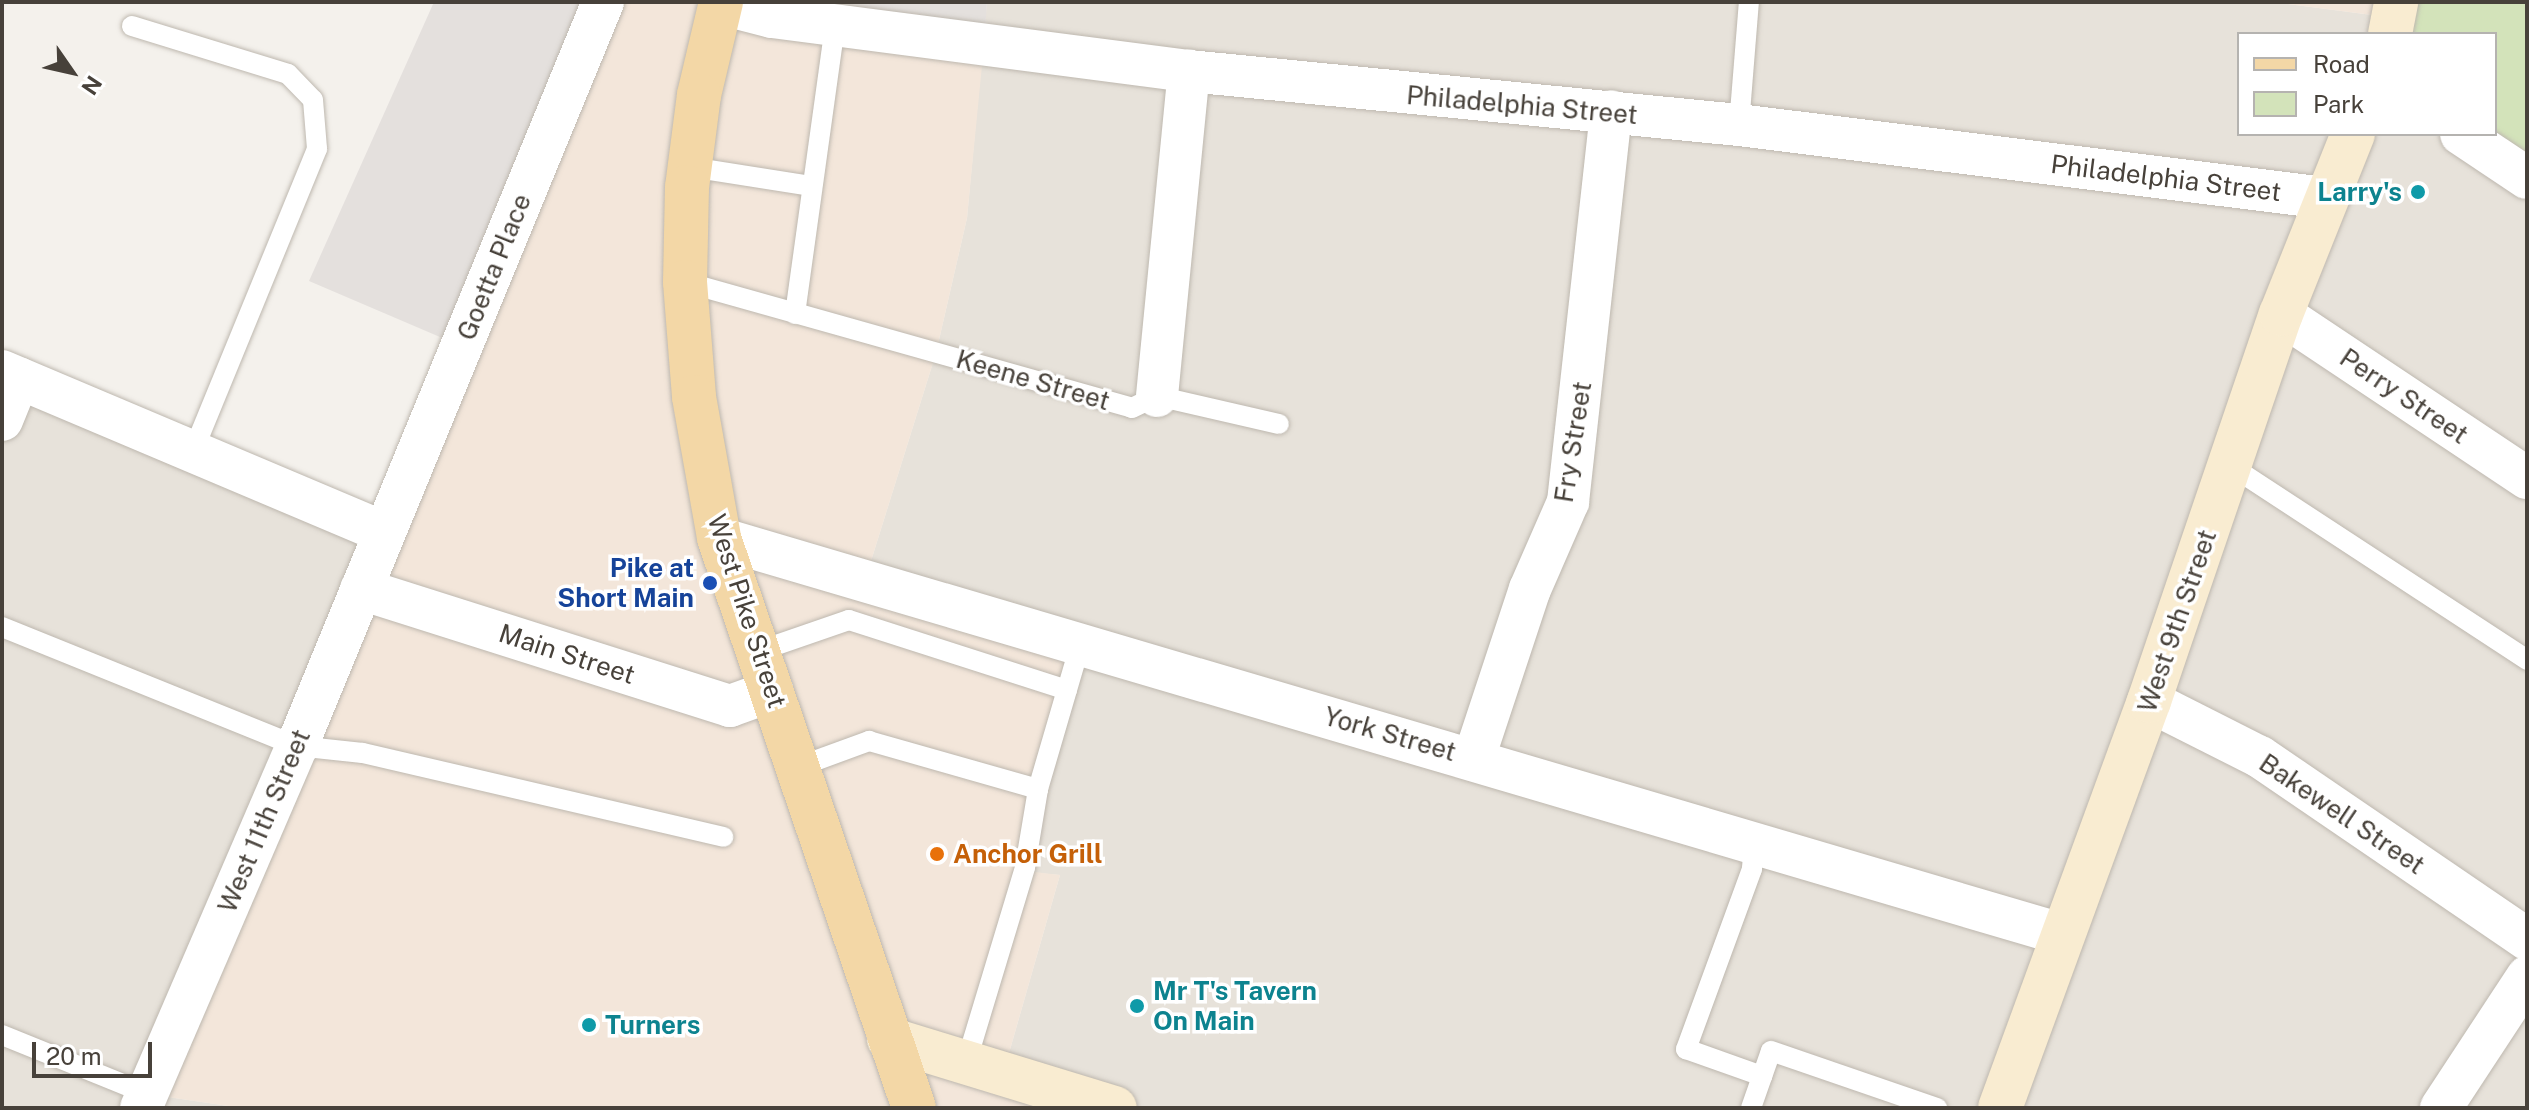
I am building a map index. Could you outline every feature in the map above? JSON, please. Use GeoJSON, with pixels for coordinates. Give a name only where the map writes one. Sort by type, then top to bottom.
{"type":"FeatureCollection","features":[{"type":"Feature","properties":{"kind":"main road","name":"West Pike Street"},"geometry":{"type":"LineString","coordinates":[[721,3],[699,95],[690,167],[685,282],[694,397],[719,538],[914,1108]]}},
{"type":"Feature","properties":{"kind":"street","name":"Goetta Place"},"geometry":{"type":"LineString","coordinates":[[384,532],[603,2]]}},
{"type":"Feature","properties":{"kind":"street"},"geometry":{"type":"LineString","coordinates":[[2390,32],[2396,2]]}},
{"type":"Feature","properties":{"kind":"street","name":"Philadelphia Street"},"geometry":{"type":"LineString","coordinates":[[721,3],[835,26],[1189,71],[1368,92],[1611,111],[1739,125],[2325,198]]}},
{"type":"Feature","properties":{"kind":"street"},"geometry":{"type":"LineString","coordinates":[[1157,396],[1189,71]]}},
{"type":"Feature","properties":{"kind":"street","name":"Fry Street"},"geometry":{"type":"LineString","coordinates":[[1474,758],[1530,589],[1568,502],[1611,111]]}},
{"type":"Feature","properties":{"kind":"street","name":"West 9th Street"},"geometry":{"type":"LineString","coordinates":[[2000,1108],[2061,934],[2149,701],[2281,314],[2352,136]]}},
{"type":"Feature","properties":{"kind":"street"},"geometry":{"type":"LineString","coordinates":[[2464,136],[2527,178]]}},
{"type":"Feature","properties":{"kind":"street","name":"Perry Street"},"geometry":{"type":"LineString","coordinates":[[2281,314],[2527,478]]}},
{"type":"Feature","properties":{"kind":"street"},"geometry":{"type":"LineString","coordinates":[[2,420],[11,374],[384,532]]}},
{"type":"Feature","properties":{"kind":"street","name":"West 11th Street"},"geometry":{"type":"LineString","coordinates":[[144,1101],[297,746],[384,532]]}},
{"type":"Feature","properties":{"kind":"street","name":"York Street"},"geometry":{"type":"LineString","coordinates":[[719,538],[1754,840],[2061,934]]}},
{"type":"Feature","properties":{"kind":"street","name":"Main Street"},"geometry":{"type":"LineString","coordinates":[[361,589],[730,706],[766,671]]}},
{"type":"Feature","properties":{"kind":"street","name":"Bakewell Street"},"geometry":{"type":"LineString","coordinates":[[2149,701],[2260,757],[2527,939]]}},
{"type":"Feature","properties":{"kind":"street"},"geometry":{"type":"LineString","coordinates":[[2441,1108],[2527,977]]}},
{"type":"Feature","properties":{"kind":"street"},"geometry":{"type":"LineString","coordinates":[[889,1039],[1115,1108]]}},
{"type":"Feature","properties":{"kind":"lane"},"geometry":{"type":"LineString","coordinates":[[1739,125],[1749,2]]}},
{"type":"Feature","properties":{"kind":"lane"},"geometry":{"type":"LineString","coordinates":[[132,26],[288,74],[313,100],[317,149],[193,451]]}},
{"type":"Feature","properties":{"kind":"lane"},"geometry":{"type":"LineString","coordinates":[[795,314],[835,26]]}},
{"type":"Feature","properties":{"kind":"lane"},"geometry":{"type":"LineString","coordinates":[[690,167],[812,186]]}},
{"type":"Feature","properties":{"kind":"lane","name":"Keene Street"},"geometry":{"type":"LineString","coordinates":[[685,282],[1132,408],[1157,396]]}},
{"type":"Feature","properties":{"kind":"lane"},"geometry":{"type":"LineString","coordinates":[[1157,396],[1279,424]]}},
{"type":"Feature","properties":{"kind":"lane"},"geometry":{"type":"LineString","coordinates":[[2231,466],[2527,660]]}},
{"type":"Feature","properties":{"kind":"lane"},"geometry":{"type":"LineString","coordinates":[[766,671],[849,620],[1067,690]]}},
{"type":"Feature","properties":{"kind":"lane"},"geometry":{"type":"LineString","coordinates":[[2,627],[297,746],[363,753],[723,837]]}},
{"type":"Feature","properties":{"kind":"lane"},"geometry":{"type":"LineString","coordinates":[[966,1063],[1025,867],[1038,789],[1080,645]]}},
{"type":"Feature","properties":{"kind":"lane"},"geometry":{"type":"LineString","coordinates":[[798,767],[869,741],[1038,789]]}},
{"type":"Feature","properties":{"kind":"lane"},"geometry":{"type":"LineString","coordinates":[[1754,840],[1752,869],[1686,1049],[1762,1076]]}},
{"type":"Feature","properties":{"kind":"lane"},"geometry":{"type":"LineString","coordinates":[[2,1035],[144,1101]]}},
{"type":"Feature","properties":{"kind":"lane"},"geometry":{"type":"LineString","coordinates":[[1751,1108],[1771,1051],[1937,1108]]}},
{"type":"Feature","properties":{"kind":"shaded area"},"geometry":{"type":"Polygon","coordinates":[[[434,2],[603,2],[461,346],[309,281],[434,2]]]}},
{"type":"Feature","properties":{"kind":"shaded area"},"geometry":{"type":"Polygon","coordinates":[[[603,2],[721,2],[984,45],[967,218],[936,353],[866,577],[1088,647],[1026,871],[1060,875],[1003,1074],[1115,1108],[242,1108],[147,1094],[603,2]]]}},
{"type":"Feature","properties":{"kind":"shaded area"},"geometry":{"type":"Polygon","coordinates":[[[721,2],[987,2],[984,45],[721,2]]]}},
{"type":"Feature","properties":{"kind":"shaded area"},"geometry":{"type":"Polygon","coordinates":[[[987,2],[2273,2],[2395,18],[2391,32],[2237,32],[2237,136],[2464,136],[2527,178],[2527,1108],[1115,1108],[1003,1074],[1060,875],[1026,872],[866,577],[936,353],[967,218],[987,2]]]}},
{"type":"Feature","properties":{"kind":"shaded area"},"geometry":{"type":"Polygon","coordinates":[[[2273,2],[2396,2],[2395,18],[2273,2]]]}},
{"type":"Feature","properties":{"kind":"shaded area"},"geometry":{"type":"Polygon","coordinates":[[[2,371],[384,532],[148,1094],[242,1108],[2,1108],[2,371]]]}},
{"type":"Feature","properties":{"kind":"green space"},"geometry":{"type":"Polygon","coordinates":[[[2396,2],[2527,2],[2527,178],[2496,136],[2497,32],[2390,32],[2396,2]]]}},
{"type":"Feature","properties":{"kind":"place","name":"Larry's"},"geometry":{"type":"Point","coordinates":[2418,192]}},
{"type":"Feature","properties":{"kind":"place","name":"Pike at Short Main"},"geometry":{"type":"Point","coordinates":[710,583]}},
{"type":"Feature","properties":{"kind":"place","name":"Anchor Grill"},"geometry":{"type":"Point","coordinates":[937,854]}},
{"type":"Feature","properties":{"kind":"place","name":"Mr T's Tavern On Main"},"geometry":{"type":"Point","coordinates":[1137,1006]}},
{"type":"Feature","properties":{"kind":"place","name":"Turners"},"geometry":{"type":"Point","coordinates":[589,1025]}}]}
